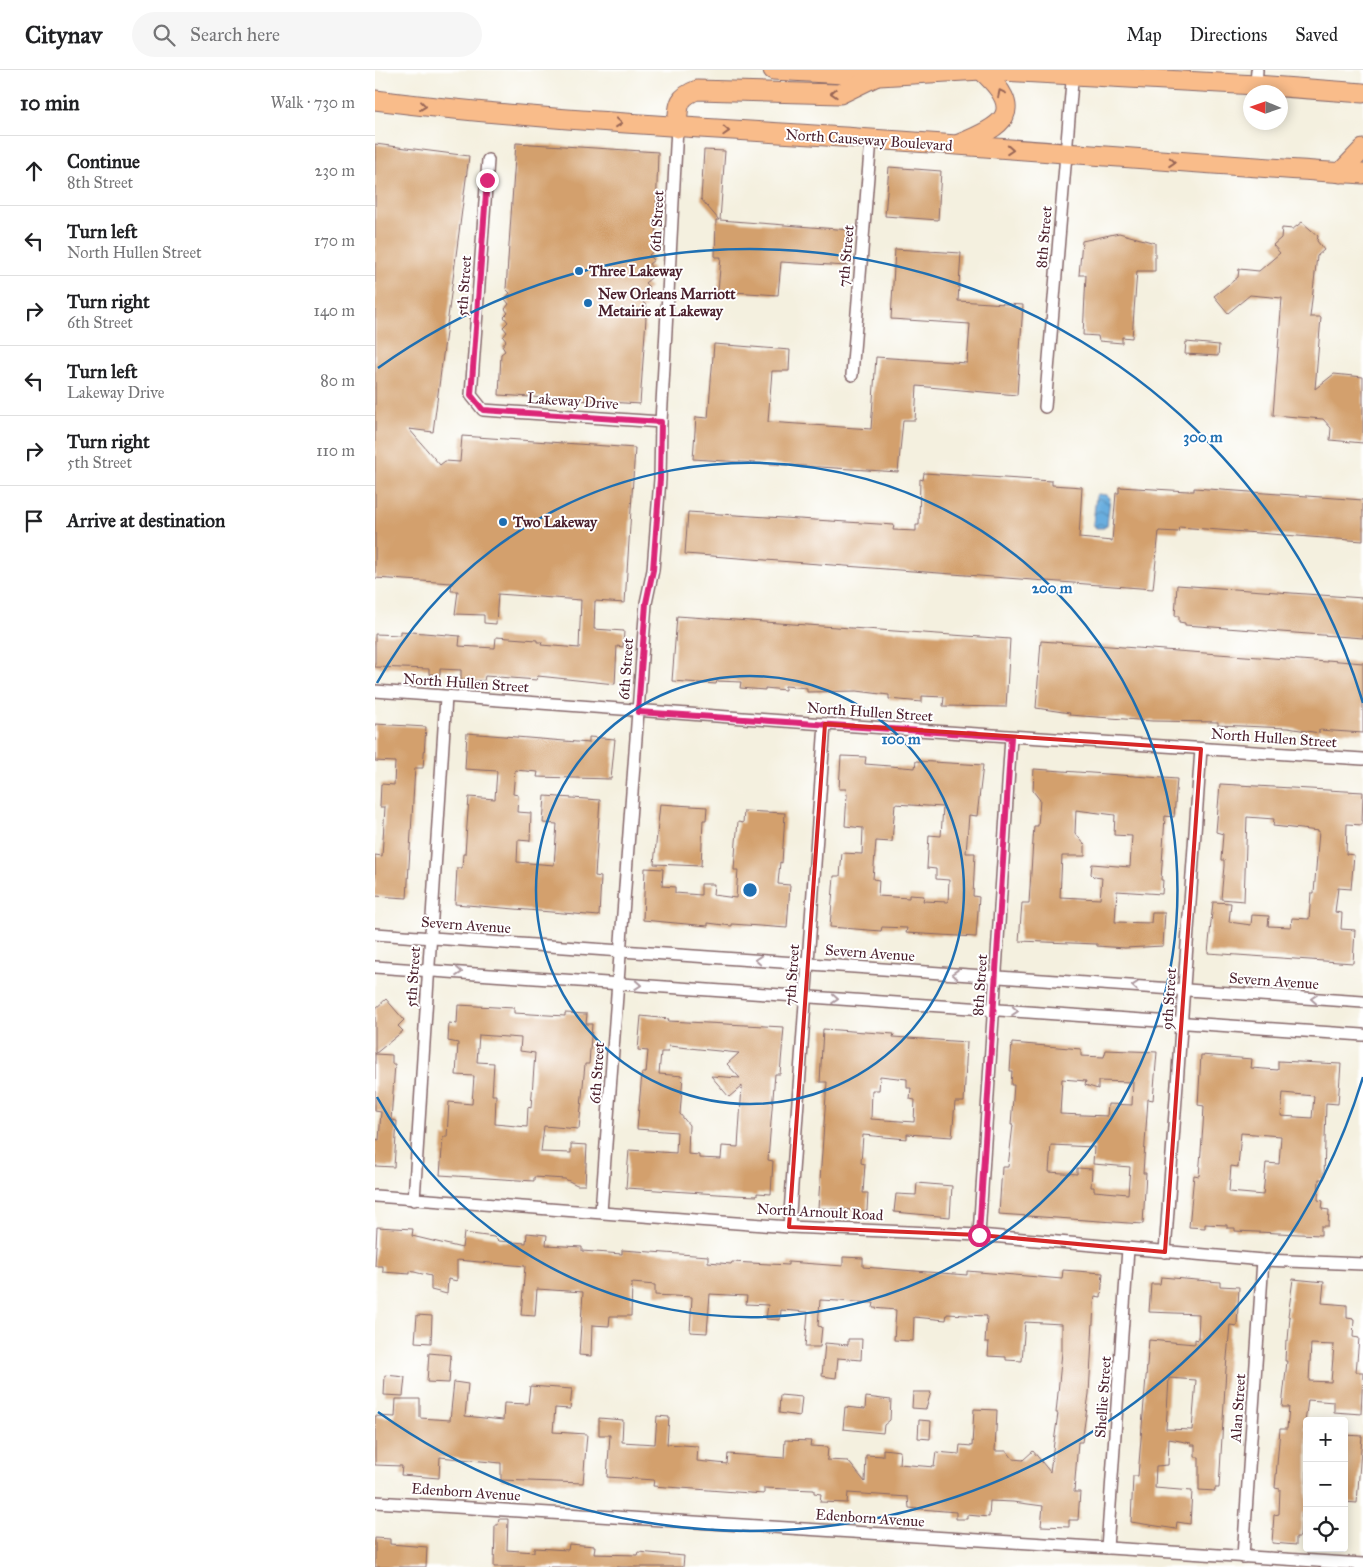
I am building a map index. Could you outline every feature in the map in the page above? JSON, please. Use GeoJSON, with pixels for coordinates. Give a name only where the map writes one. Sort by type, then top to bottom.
{"type":"FeatureCollection","features":[{"type":"Feature","properties":{"kind":"highway"},"geometry":{"type":"LineString","coordinates":[[773,70],[879,73],[981,70],[1256,77],[1354,92],[1363,109]]}},
{"type":"Feature","properties":{"kind":"highway"},"geometry":{"type":"LineString","coordinates":[[955,146],[989,132],[1002,122],[1006,109],[1004,98],[997,85],[981,70]]}},
{"type":"Feature","properties":{"kind":"highway"},"geometry":{"type":"LineString","coordinates":[[677,128],[679,103],[687,93],[697,90],[840,94],[879,73]]}},
{"type":"Feature","properties":{"kind":"highway","name":"North Causeway Boulevard"},"geometry":{"type":"LineString","coordinates":[[375,100],[435,108],[677,128],[871,139],[1363,174]]}},
{"type":"Feature","properties":{"kind":"highway"},"geometry":{"type":"LineString","coordinates":[[1340,173],[1363,150]]}},
{"type":"Feature","properties":{"kind":"street","name":"8th Street"},"geometry":{"type":"LineString","coordinates":[[1045,407],[1073,73]]}},
{"type":"Feature","properties":{"kind":"street","name":"6th Street"},"geometry":{"type":"LineString","coordinates":[[601,1212],[646,603],[653,570],[660,488],[661,422],[677,128]]}},
{"type":"Feature","properties":{"kind":"street","name":"7th Street"},"geometry":{"type":"LineString","coordinates":[[852,375],[871,139]]}},
{"type":"Feature","properties":{"kind":"street","name":"5th Street"},"geometry":{"type":"LineString","coordinates":[[483,410],[471,395],[488,160]]}},
{"type":"Feature","properties":{"kind":"street","name":"Lakeway Drive"},"geometry":{"type":"LineString","coordinates":[[483,410],[661,422]]}},
{"type":"Feature","properties":{"kind":"street","name":"North Hullen Street"},"geometry":{"type":"LineString","coordinates":[[375,691],[638,712],[1363,759]]}},
{"type":"Feature","properties":{"kind":"street","name":"5th Street"},"geometry":{"type":"LineString","coordinates":[[414,1200],[446,697]]}},
{"type":"Feature","properties":{"kind":"street","name":"7th Street"},"geometry":{"type":"LineString","coordinates":[[789,1227],[825,724]]}},
{"type":"Feature","properties":{"kind":"street","name":"8th Street"},"geometry":{"type":"LineString","coordinates":[[979,1235],[1011,737]]}},
{"type":"Feature","properties":{"kind":"street","name":"9th Street"},"geometry":{"type":"LineString","coordinates":[[1165,1252],[1201,748]]}},
{"type":"Feature","properties":{"kind":"street","name":"Severn Avenue"},"geometry":{"type":"LineString","coordinates":[[375,934],[1363,1002]]}},
{"type":"Feature","properties":{"kind":"street"},"geometry":{"type":"LineString","coordinates":[[375,967],[1363,1035]]}},
{"type":"Feature","properties":{"kind":"street","name":"North Arnoult Road"},"geometry":{"type":"LineString","coordinates":[[375,1196],[789,1227],[979,1235],[1263,1260],[1363,1264]]}},
{"type":"Feature","properties":{"kind":"street","name":"Shellie Street"},"geometry":{"type":"LineString","coordinates":[[1107,1548],[1128,1249]]}},
{"type":"Feature","properties":{"kind":"street","name":"Alan Street"},"geometry":{"type":"LineString","coordinates":[[1243,1557],[1263,1260]]}},
{"type":"Feature","properties":{"kind":"street","name":"Edenborn Avenue"},"geometry":{"type":"LineString","coordinates":[[375,1502],[1363,1564]]}},
{"type":"Feature","properties":{"kind":"highlighted area"},"geometry":{"type":"Polygon","coordinates":[[[825,724],[1201,749],[1165,1252],[979,1235],[789,1227],[825,724]]]}},
{"type":"Feature","properties":{"kind":"water"},"geometry":{"type":"Polygon","coordinates":[[[1098,494],[1107,495],[1110,498],[1107,525],[1104,528],[1096,528],[1093,524],[1096,496],[1098,494]]]}},
{"type":"Feature","properties":{"kind":"building","name":"Three Lakeway"},"geometry":{"type":"Polygon","coordinates":[[[516,143],[658,152],[655,250],[649,255],[654,260],[649,264],[653,269],[647,274],[651,278],[645,283],[650,288],[644,293],[648,298],[643,302],[647,307],[640,311],[646,318],[640,404],[499,395],[501,354],[505,351],[502,346],[506,341],[503,337],[507,332],[503,327],[508,322],[504,317],[508,313],[505,309],[509,304],[505,299],[510,293],[506,289],[516,143]]]}},
{"type":"Feature","properties":{"kind":"building"},"geometry":{"type":"Polygon","coordinates":[[[375,144],[469,156],[433,432],[409,429],[440,465],[445,461],[460,462],[462,436],[635,448],[625,603],[595,601],[594,629],[624,631],[623,647],[617,646],[615,684],[538,676],[537,680],[485,676],[484,681],[461,680],[461,670],[440,669],[440,675],[429,674],[429,669],[375,667],[375,634],[400,635],[400,631],[460,636],[459,646],[495,648],[496,637],[537,640],[537,642],[542,642],[541,645],[579,648],[581,600],[498,594],[496,624],[484,623],[484,615],[455,614],[458,591],[451,591],[452,583],[375,578],[375,144]]]}},
{"type":"Feature","properties":{"kind":"building"},"geometry":{"type":"Polygon","coordinates":[[[704,150],[725,151],[720,220],[850,230],[847,266],[781,262],[778,295],[718,291],[721,257],[715,257],[716,220],[719,220],[701,199],[704,150]]]}},
{"type":"Feature","properties":{"kind":"building"},"geometry":{"type":"Polygon","coordinates":[[[889,167],[941,171],[938,220],[885,216],[889,167]]]}},
{"type":"Feature","properties":{"kind":"building"},"geometry":{"type":"Polygon","coordinates":[[[1302,222],[1318,236],[1317,241],[1324,250],[1317,256],[1310,317],[1321,317],[1315,389],[1334,374],[1363,377],[1363,443],[1330,440],[1331,428],[1323,419],[1273,415],[1282,298],[1250,295],[1228,313],[1214,296],[1238,277],[1239,269],[1259,271],[1280,253],[1273,245],[1281,238],[1282,228],[1293,229],[1302,222]]]}},
{"type":"Feature","properties":{"kind":"building"},"geometry":{"type":"Polygon","coordinates":[[[1119,233],[1155,243],[1155,271],[1137,271],[1132,338],[1122,337],[1122,343],[1099,341],[1098,336],[1083,335],[1086,275],[1079,275],[1082,241],[1119,233]]]}},
{"type":"Feature","properties":{"kind":"building"},"geometry":{"type":"Polygon","coordinates":[[[895,249],[961,253],[958,301],[1023,305],[1017,395],[917,386],[915,420],[903,420],[898,472],[693,459],[696,417],[708,418],[714,344],[790,350],[789,371],[772,371],[768,422],[871,429],[876,357],[967,363],[970,324],[891,319],[895,249]]]}},
{"type":"Feature","properties":{"kind":"building"},"geometry":{"type":"Polygon","coordinates":[[[1186,342],[1219,345],[1218,356],[1185,354],[1186,342]]]}},
{"type":"Feature","properties":{"kind":"building"},"geometry":{"type":"Polygon","coordinates":[[[924,473],[1052,481],[1052,485],[1082,487],[1079,538],[1112,541],[1116,493],[1119,493],[1119,487],[1188,491],[1194,491],[1194,488],[1363,500],[1363,541],[1179,527],[1178,532],[1159,531],[1153,589],[685,554],[688,512],[894,525],[893,530],[916,531],[916,525],[919,525],[920,479],[923,480],[924,473]]]}},
{"type":"Feature","properties":{"kind":"building"},"geometry":{"type":"Polygon","coordinates":[[[1177,585],[1363,598],[1363,638],[1185,625],[1185,623],[1179,622],[1179,616],[1175,616],[1177,585]]]}},
{"type":"Feature","properties":{"kind":"building"},"geometry":{"type":"Polygon","coordinates":[[[677,616],[1010,639],[1006,707],[943,706],[944,697],[922,696],[922,702],[889,699],[889,695],[857,691],[807,692],[807,688],[785,686],[785,690],[765,688],[765,690],[740,688],[741,682],[717,681],[716,684],[672,681],[677,616]]]}},
{"type":"Feature","properties":{"kind":"building"},"geometry":{"type":"Polygon","coordinates":[[[1041,641],[1363,663],[1363,733],[1319,730],[1319,733],[1288,728],[1218,725],[1218,722],[1152,721],[1069,715],[1070,713],[1036,708],[1041,641]]]}},
{"type":"Feature","properties":{"kind":"building"},"geometry":{"type":"Polygon","coordinates":[[[375,724],[426,727],[423,768],[415,768],[407,898],[375,896],[375,855],[382,856],[385,807],[380,807],[381,784],[394,785],[395,762],[375,761],[375,724]]]}},
{"type":"Feature","properties":{"kind":"building"},"geometry":{"type":"Polygon","coordinates":[[[467,733],[589,743],[589,737],[615,739],[611,779],[537,777],[538,772],[515,770],[513,794],[518,795],[517,812],[531,813],[530,841],[518,840],[517,862],[554,865],[557,824],[543,823],[545,796],[600,800],[595,876],[601,877],[599,916],[455,904],[457,868],[462,868],[463,854],[465,854],[469,797],[495,799],[497,771],[465,769],[467,733]]]}},
{"type":"Feature","properties":{"kind":"building"},"geometry":{"type":"Polygon","coordinates":[[[841,756],[866,757],[865,764],[915,768],[916,761],[983,765],[977,816],[969,815],[966,853],[975,853],[973,896],[979,897],[976,937],[906,933],[907,928],[882,927],[881,931],[830,927],[834,876],[840,876],[842,853],[862,854],[863,828],[845,826],[847,795],[846,789],[839,789],[841,756]],[[895,804],[892,842],[876,841],[873,879],[879,880],[878,896],[909,898],[909,895],[924,896],[923,901],[948,902],[949,880],[936,879],[936,869],[927,868],[929,835],[941,836],[943,807],[895,804]]]}},
{"type":"Feature","properties":{"kind":"building"},"geometry":{"type":"Polygon","coordinates":[[[1034,769],[1177,779],[1174,817],[1165,816],[1161,880],[1163,880],[1162,894],[1117,891],[1115,922],[1151,923],[1152,913],[1165,913],[1163,946],[1125,948],[1097,946],[1097,944],[1019,941],[1022,903],[1029,903],[1034,826],[1038,826],[1040,800],[1033,791],[1034,769]],[[1076,810],[1075,833],[1085,845],[1085,856],[1062,856],[1060,897],[1100,899],[1102,878],[1094,877],[1091,874],[1092,864],[1130,867],[1132,836],[1114,835],[1115,815],[1076,810]]]}},
{"type":"Feature","properties":{"kind":"building"},"geometry":{"type":"Polygon","coordinates":[[[1220,784],[1363,792],[1362,825],[1347,824],[1346,854],[1354,855],[1351,889],[1338,888],[1335,912],[1342,913],[1341,929],[1355,930],[1353,963],[1208,953],[1213,902],[1231,903],[1229,922],[1251,925],[1252,915],[1269,916],[1268,926],[1291,927],[1292,918],[1309,919],[1311,893],[1314,893],[1319,831],[1273,826],[1274,819],[1247,817],[1244,901],[1221,899],[1224,866],[1224,860],[1221,860],[1223,834],[1216,832],[1220,784]]]}},
{"type":"Feature","properties":{"kind":"building"},"geometry":{"type":"Polygon","coordinates":[[[660,804],[707,807],[706,820],[703,820],[701,866],[654,864],[660,804]]]}},
{"type":"Feature","properties":{"kind":"building"},"geometry":{"type":"Polygon","coordinates":[[[744,811],[785,813],[782,863],[780,862],[778,884],[790,885],[787,928],[708,923],[708,926],[643,920],[645,868],[663,869],[662,886],[675,887],[675,893],[701,895],[701,884],[714,884],[713,895],[736,898],[738,870],[734,870],[736,842],[738,822],[743,823],[744,811]]]}},
{"type":"Feature","properties":{"kind":"building"},"geometry":{"type":"Polygon","coordinates":[[[386,999],[404,1020],[398,1026],[403,1031],[375,1054],[375,1009],[386,999]]]}},
{"type":"Feature","properties":{"kind":"building"},"geometry":{"type":"Polygon","coordinates":[[[458,1005],[514,1008],[514,1013],[565,1016],[565,1013],[587,1014],[586,1024],[592,1024],[589,1064],[585,1064],[579,1129],[544,1126],[541,1152],[571,1153],[571,1144],[587,1145],[585,1185],[577,1185],[565,1179],[534,1177],[534,1181],[440,1175],[443,1137],[447,1137],[449,1102],[472,1104],[474,1076],[456,1075],[458,1043],[448,1041],[449,1023],[457,1024],[458,1005]],[[479,1035],[477,1062],[494,1063],[492,1095],[496,1095],[495,1124],[527,1127],[528,1107],[531,1108],[535,1053],[520,1051],[521,1038],[479,1035]]]}},
{"type":"Feature","properties":{"kind":"building"},"geometry":{"type":"Polygon","coordinates":[[[641,1016],[669,1019],[668,1021],[784,1027],[780,1074],[775,1074],[768,1160],[773,1161],[771,1194],[757,1193],[757,1196],[626,1188],[629,1150],[676,1153],[677,1132],[637,1129],[642,1073],[646,1073],[648,1051],[638,1050],[641,1016]],[[669,1046],[668,1052],[661,1052],[659,1074],[683,1076],[680,1114],[689,1125],[688,1154],[699,1155],[699,1158],[721,1159],[722,1146],[738,1147],[742,1086],[729,1097],[711,1076],[740,1078],[727,1064],[739,1053],[669,1046]]]}},
{"type":"Feature","properties":{"kind":"building"},"geometry":{"type":"Polygon","coordinates":[[[823,1029],[894,1034],[893,1037],[967,1042],[964,1102],[955,1102],[952,1137],[907,1134],[907,1139],[863,1135],[861,1163],[865,1164],[863,1193],[868,1193],[867,1211],[818,1208],[827,1082],[820,1082],[823,1029]],[[880,1076],[879,1090],[872,1090],[871,1119],[914,1122],[915,1100],[910,1099],[911,1088],[907,1088],[907,1079],[880,1076]]]}},
{"type":"Feature","properties":{"kind":"building"},"geometry":{"type":"Polygon","coordinates":[[[1012,1043],[1081,1049],[1081,1056],[1104,1057],[1106,1050],[1157,1052],[1153,1100],[1148,1099],[1143,1173],[1146,1173],[1143,1224],[999,1214],[1002,1167],[1008,1167],[1013,1125],[1011,1125],[1014,1085],[1011,1085],[1012,1071],[1010,1071],[1012,1043]],[[1062,1079],[1060,1114],[1107,1116],[1108,1104],[1132,1105],[1133,1082],[1098,1081],[1098,1089],[1085,1085],[1086,1081],[1062,1079]],[[1051,1145],[1049,1172],[1077,1174],[1077,1168],[1092,1169],[1091,1187],[1094,1187],[1094,1191],[1128,1194],[1130,1167],[1093,1164],[1094,1147],[1051,1145]]]}},
{"type":"Feature","properties":{"kind":"building"},"geometry":{"type":"Polygon","coordinates":[[[375,1054],[392,1055],[392,1064],[395,1064],[391,1120],[397,1121],[394,1167],[375,1166],[375,1139],[379,1140],[381,1112],[375,1111],[375,1054]]]}},
{"type":"Feature","properties":{"kind":"building"},"geometry":{"type":"Polygon","coordinates":[[[1201,1055],[1252,1059],[1251,1068],[1278,1070],[1278,1061],[1341,1064],[1338,1104],[1326,1103],[1324,1179],[1319,1179],[1318,1200],[1323,1201],[1322,1209],[1329,1210],[1328,1226],[1321,1226],[1321,1235],[1235,1231],[1235,1228],[1227,1228],[1227,1225],[1205,1224],[1205,1228],[1189,1227],[1194,1175],[1199,1176],[1203,1126],[1204,1106],[1198,1105],[1201,1055]],[[1283,1093],[1281,1116],[1312,1118],[1314,1096],[1283,1093]],[[1241,1133],[1238,1167],[1231,1166],[1229,1192],[1263,1195],[1266,1163],[1279,1164],[1281,1136],[1241,1133]]]}},
{"type":"Feature","properties":{"kind":"building"},"geometry":{"type":"Polygon","coordinates":[[[917,1183],[952,1186],[950,1217],[894,1212],[896,1194],[916,1195],[917,1183]]]}},
{"type":"Feature","properties":{"kind":"building"},"geometry":{"type":"Polygon","coordinates":[[[377,1227],[413,1229],[412,1236],[462,1248],[464,1233],[494,1237],[498,1241],[526,1243],[527,1233],[547,1235],[546,1245],[582,1247],[582,1251],[622,1254],[622,1250],[708,1256],[708,1262],[731,1264],[732,1262],[788,1265],[788,1262],[843,1266],[843,1257],[863,1258],[863,1267],[967,1275],[967,1271],[1062,1279],[1063,1270],[1103,1273],[1101,1297],[1095,1296],[1089,1394],[1082,1442],[1078,1442],[1074,1492],[1080,1492],[1078,1520],[1069,1520],[1069,1527],[1041,1526],[1043,1506],[1013,1502],[990,1501],[989,1517],[967,1515],[967,1519],[956,1519],[956,1512],[909,1508],[908,1497],[848,1493],[847,1503],[820,1502],[821,1494],[814,1493],[814,1490],[764,1488],[764,1494],[653,1486],[654,1480],[607,1477],[610,1435],[599,1435],[599,1418],[623,1420],[622,1442],[655,1444],[657,1416],[669,1417],[667,1444],[698,1446],[697,1461],[727,1464],[728,1454],[784,1458],[785,1440],[811,1441],[810,1446],[828,1447],[827,1460],[848,1461],[865,1482],[866,1455],[883,1456],[883,1449],[900,1451],[899,1464],[934,1467],[936,1452],[959,1454],[960,1445],[972,1446],[974,1409],[997,1410],[995,1451],[1007,1451],[1013,1459],[1023,1460],[1033,1451],[1050,1472],[1058,1413],[1056,1413],[1062,1352],[1062,1324],[1025,1322],[1022,1361],[1006,1360],[1006,1357],[988,1356],[989,1342],[985,1342],[987,1316],[947,1314],[946,1320],[914,1317],[913,1341],[894,1340],[896,1310],[873,1308],[874,1303],[820,1300],[818,1326],[822,1327],[820,1347],[805,1347],[808,1312],[781,1310],[780,1320],[766,1319],[768,1305],[746,1304],[747,1296],[710,1294],[707,1333],[690,1332],[692,1297],[655,1295],[655,1285],[632,1283],[631,1316],[610,1316],[609,1326],[592,1325],[591,1356],[579,1355],[583,1292],[537,1289],[535,1316],[521,1315],[525,1266],[457,1260],[457,1281],[448,1279],[447,1294],[431,1290],[431,1276],[410,1271],[410,1274],[383,1272],[383,1266],[375,1266],[377,1227]]]}},
{"type":"Feature","properties":{"kind":"building"},"geometry":{"type":"Polygon","coordinates":[[[1161,1277],[1220,1282],[1220,1286],[1239,1287],[1237,1326],[1230,1325],[1219,1488],[1215,1488],[1215,1491],[1199,1490],[1199,1457],[1195,1457],[1195,1445],[1191,1445],[1191,1443],[1169,1439],[1168,1465],[1156,1466],[1155,1488],[1192,1491],[1190,1524],[1177,1522],[1176,1529],[1131,1522],[1133,1476],[1138,1476],[1149,1340],[1195,1344],[1195,1339],[1198,1340],[1199,1314],[1149,1312],[1151,1284],[1160,1284],[1161,1277]],[[1169,1378],[1166,1429],[1192,1430],[1196,1380],[1169,1378]]]}},
{"type":"Feature","properties":{"kind":"building"},"geometry":{"type":"Polygon","coordinates":[[[1293,1279],[1324,1282],[1322,1303],[1347,1305],[1347,1318],[1354,1319],[1353,1337],[1359,1338],[1356,1372],[1363,1372],[1361,1414],[1334,1412],[1334,1402],[1308,1400],[1306,1417],[1303,1417],[1303,1513],[1300,1537],[1296,1537],[1296,1545],[1272,1543],[1274,1515],[1279,1514],[1280,1489],[1275,1488],[1280,1429],[1287,1429],[1289,1407],[1282,1407],[1287,1361],[1285,1361],[1286,1340],[1288,1340],[1290,1317],[1288,1316],[1293,1279]],[[1311,1344],[1309,1381],[1331,1382],[1334,1345],[1311,1344]]]}},
{"type":"Feature","properties":{"kind":"building"},"geometry":{"type":"Polygon","coordinates":[[[417,1315],[432,1316],[431,1343],[415,1342],[417,1315]]]}},
{"type":"Feature","properties":{"kind":"building"},"geometry":{"type":"Polygon","coordinates":[[[848,1339],[862,1339],[861,1360],[838,1358],[836,1378],[822,1376],[825,1343],[848,1345],[848,1339]]]}},
{"type":"Feature","properties":{"kind":"building"},"geometry":{"type":"Polygon","coordinates":[[[429,1353],[451,1355],[449,1383],[427,1382],[429,1353]]]}},
{"type":"Feature","properties":{"kind":"building"},"geometry":{"type":"Polygon","coordinates":[[[385,1375],[405,1377],[403,1396],[384,1395],[385,1375]]]}},
{"type":"Feature","properties":{"kind":"building"},"geometry":{"type":"Polygon","coordinates":[[[454,1382],[468,1384],[465,1416],[503,1420],[504,1403],[528,1404],[530,1386],[572,1389],[570,1409],[555,1408],[553,1432],[587,1434],[583,1483],[501,1480],[501,1463],[440,1457],[439,1478],[401,1475],[402,1466],[375,1465],[375,1416],[395,1417],[396,1399],[420,1399],[420,1418],[450,1420],[454,1382]]]}},
{"type":"Feature","properties":{"kind":"building"},"geometry":{"type":"Polygon","coordinates":[[[913,1392],[931,1392],[926,1409],[912,1408],[913,1392]]]}},
{"type":"Feature","properties":{"kind":"building"},"geometry":{"type":"Polygon","coordinates":[[[780,1395],[802,1397],[800,1416],[779,1413],[780,1395]]]}},
{"type":"Feature","properties":{"kind":"building"},"geometry":{"type":"Polygon","coordinates":[[[866,1397],[891,1400],[890,1420],[884,1425],[883,1433],[843,1429],[845,1407],[865,1409],[866,1397]]]}},
{"type":"Feature","properties":{"kind":"building"},"geometry":{"type":"Polygon","coordinates":[[[919,1420],[931,1421],[930,1439],[918,1438],[919,1420]]]}},
{"type":"Feature","properties":{"kind":"building"},"geometry":{"type":"Polygon","coordinates":[[[1348,1435],[1362,1436],[1357,1503],[1348,1502],[1348,1435]]]}},
{"type":"Feature","properties":{"kind":"building"},"geometry":{"type":"Polygon","coordinates":[[[499,1519],[508,1519],[507,1550],[534,1552],[534,1548],[568,1550],[569,1544],[595,1546],[594,1554],[637,1555],[638,1552],[684,1556],[683,1567],[494,1567],[495,1525],[498,1525],[499,1519]]]}},
{"type":"Feature","properties":{"kind":"building"},"geometry":{"type":"Polygon","coordinates":[[[375,1538],[390,1539],[390,1544],[427,1547],[426,1567],[375,1567],[375,1538]]]}},
{"type":"Feature","properties":{"kind":"place","name":"Three Lakeway"},"geometry":{"type":"Point","coordinates":[579,271]}},
{"type":"Feature","properties":{"kind":"place","name":"New Orleans Marriott Metairie at Lakeway"},"geometry":{"type":"Point","coordinates":[588,303]}},
{"type":"Feature","properties":{"kind":"place","name":"Two Lakeway"},"geometry":{"type":"Point","coordinates":[503,522]}},
{"type":"Feature","properties":{"kind":"route"},"geometry":{"type":"LineString","coordinates":[[487,180],[471,395],[483,410],[661,422],[660,479],[653,570],[646,603],[638,712],[1011,737],[979,1235]]}}]}
